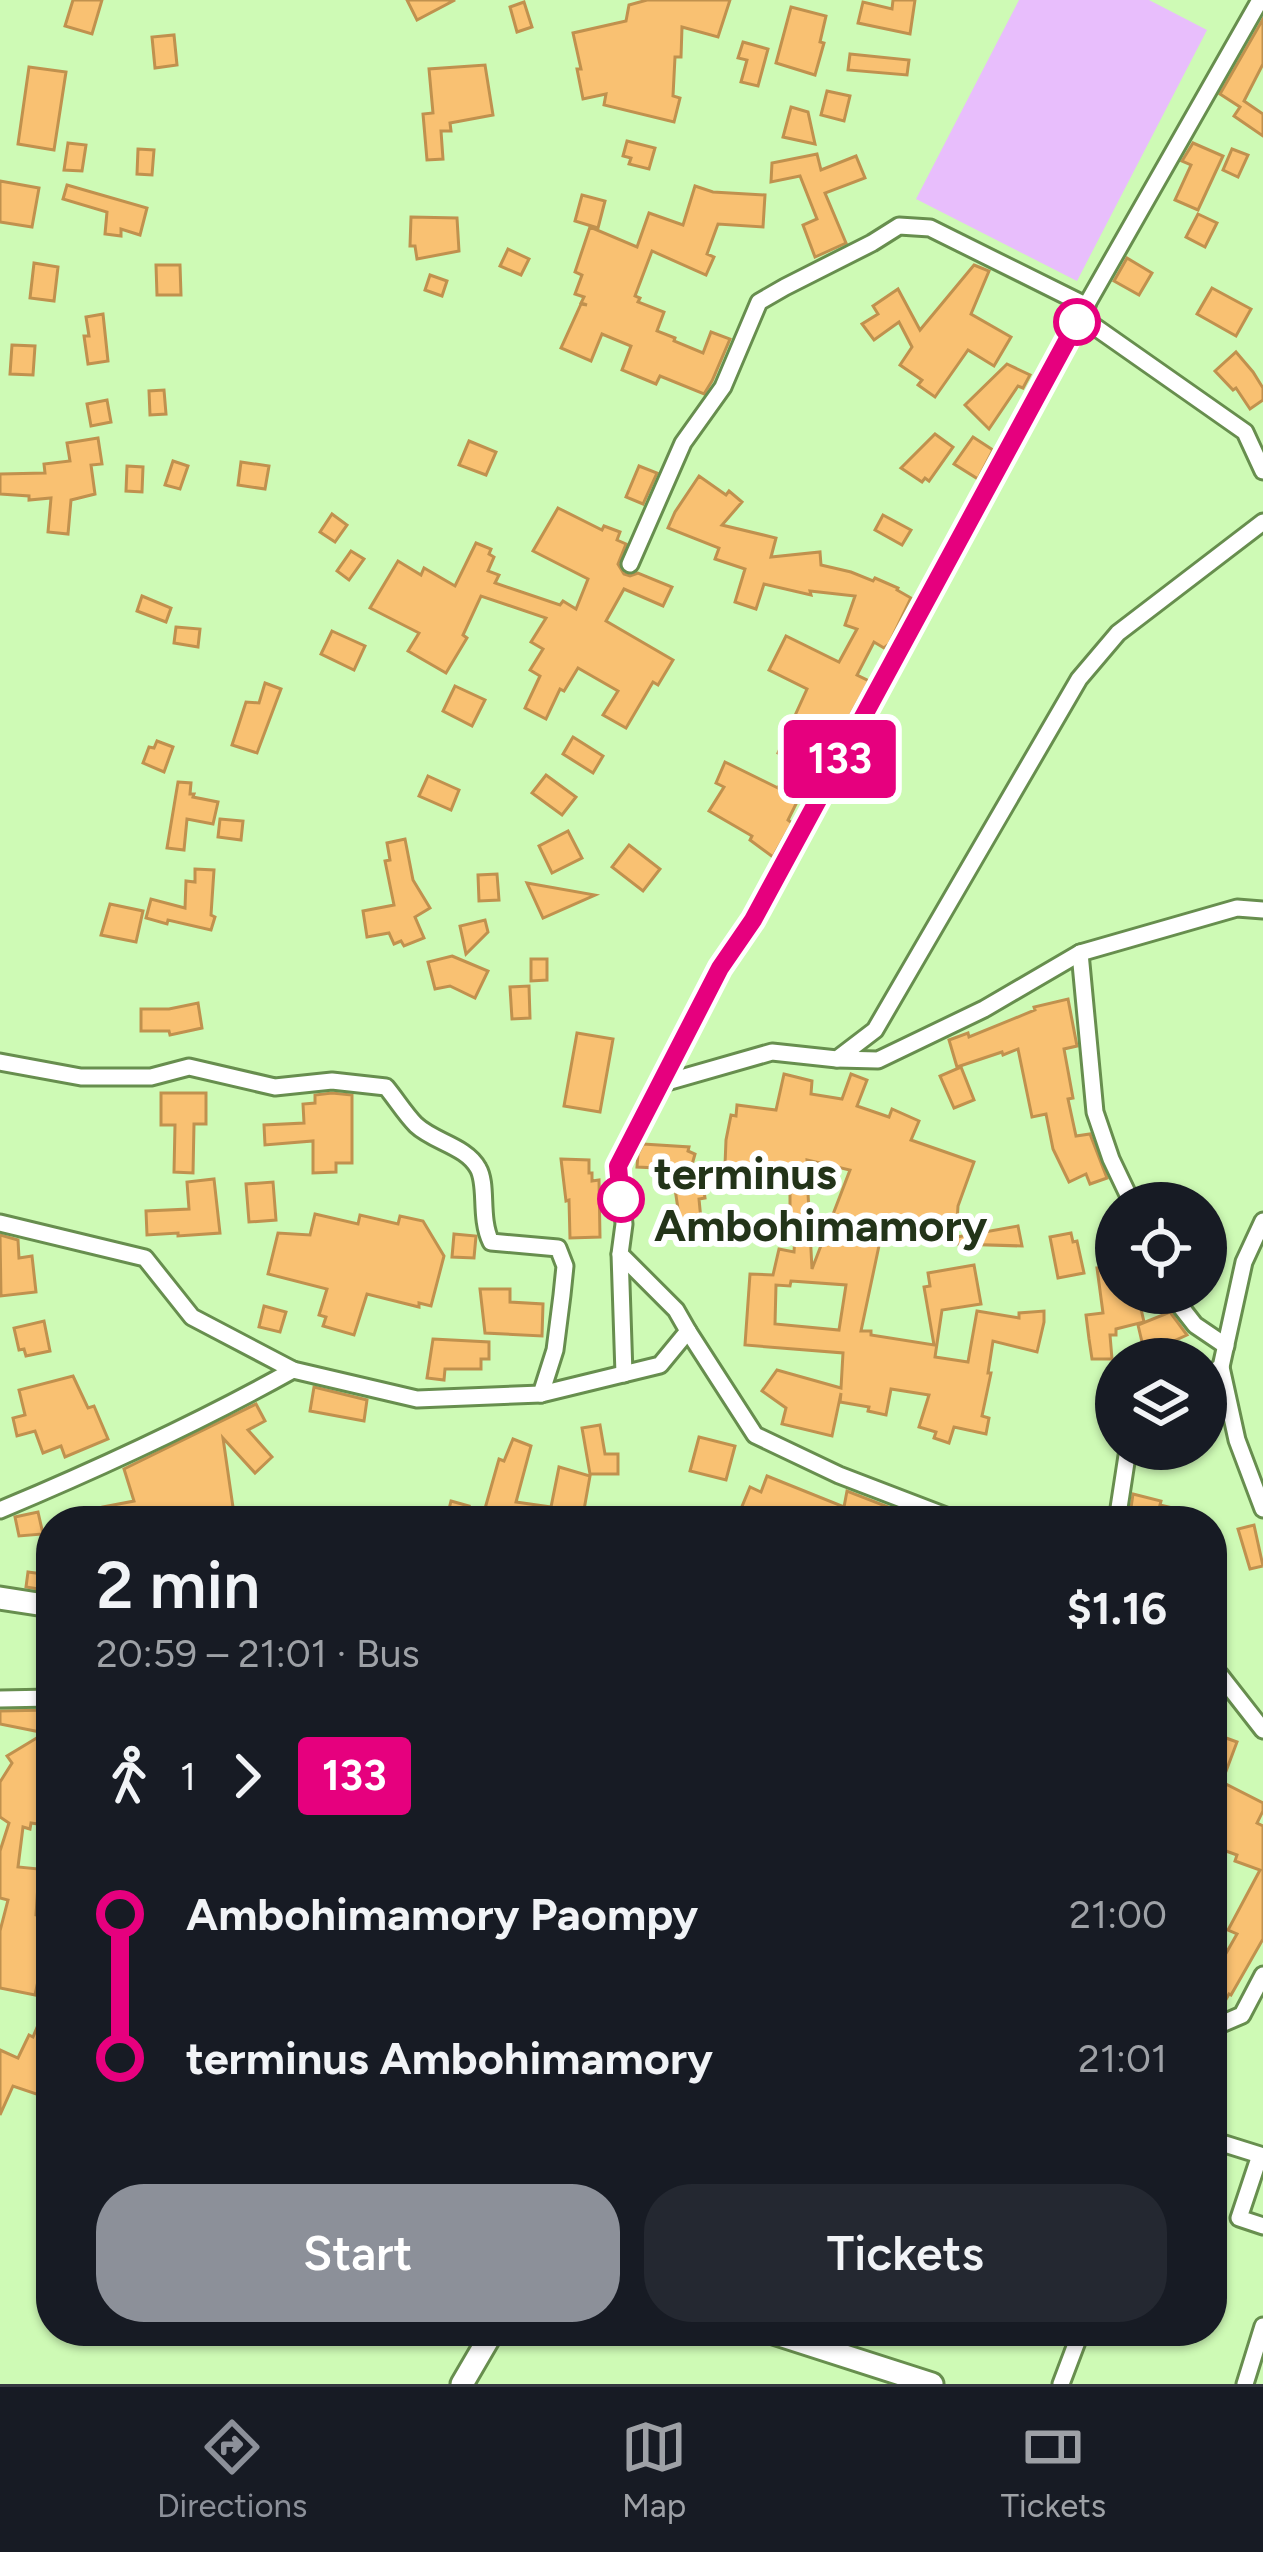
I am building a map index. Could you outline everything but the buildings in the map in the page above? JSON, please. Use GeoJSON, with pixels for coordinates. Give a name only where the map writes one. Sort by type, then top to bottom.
{"type":"FeatureCollection","features":[{"type":"Feature","properties":{"kind":"main road"},"geometry":{"type":"LineString","coordinates":[[0,1598],[36,1604]]}},
{"type":"Feature","properties":{"kind":"main road"},"geometry":{"type":"LineString","coordinates":[[462,2384],[485,2346]]}},
{"type":"Feature","properties":{"kind":"main road"},"geometry":{"type":"LineString","coordinates":[[814,2346],[932,2384]]}},
{"type":"Feature","properties":{"kind":"street"},"geometry":{"type":"LineString","coordinates":[[624,1374],[618,1166],[720,968],[753,920],[1084,311],[1260,0]]}},
{"type":"Feature","properties":{"kind":"street"},"geometry":{"type":"LineString","coordinates":[[630,564],[683,443],[722,387],[759,302],[899,226],[930,228],[1084,311],[1245,432],[1263,471]]}},
{"type":"Feature","properties":{"kind":"street"},"geometry":{"type":"LineString","coordinates":[[837,1059],[875,1030],[1079,679],[1118,633],[1263,522]]}},
{"type":"Feature","properties":{"kind":"street"},"geometry":{"type":"LineString","coordinates":[[659,1084],[772,1052],[878,1060],[983,1009],[1080,952],[1237,908],[1263,910]]}},
{"type":"Feature","properties":{"kind":"street"},"geometry":{"type":"LineString","coordinates":[[1080,952],[1095,1112],[1122,1182]]}},
{"type":"Feature","properties":{"kind":"street"},"geometry":{"type":"LineString","coordinates":[[0,1062],[81,1077],[151,1077],[189,1067],[275,1087],[332,1081],[386,1087],[416,1124],[440,1143],[466,1154],[481,1171],[484,1228],[491,1242],[558,1248],[565,1265],[555,1350],[541,1394]]}},
{"type":"Feature","properties":{"kind":"street"},"geometry":{"type":"LineString","coordinates":[[1227,1341],[1244,1262],[1263,1221]]}},
{"type":"Feature","properties":{"kind":"street"},"geometry":{"type":"LineString","coordinates":[[0,1223],[145,1258],[192,1317],[292,1370],[417,1399],[541,1394],[660,1365],[688,1331]]}},
{"type":"Feature","properties":{"kind":"street"},"geometry":{"type":"LineString","coordinates":[[620,1254],[676,1310],[755,1435],[920,1506]]}},
{"type":"Feature","properties":{"kind":"street"},"geometry":{"type":"LineString","coordinates":[[1187,1314],[1215,1338]]}},
{"type":"Feature","properties":{"kind":"street"},"geometry":{"type":"LineString","coordinates":[[0,1510],[221,1410],[292,1370]]}},
{"type":"Feature","properties":{"kind":"street"},"geometry":{"type":"LineString","coordinates":[[1227,1410],[1263,1509]]}},
{"type":"Feature","properties":{"kind":"street"},"geometry":{"type":"LineString","coordinates":[[1119,1506],[1123,1470]]}},
{"type":"Feature","properties":{"kind":"street"},"geometry":{"type":"LineString","coordinates":[[1227,1684],[1263,1730]]}},
{"type":"Feature","properties":{"kind":"street"},"geometry":{"type":"LineString","coordinates":[[0,1699],[36,1698]]}},
{"type":"Feature","properties":{"kind":"street"},"geometry":{"type":"LineString","coordinates":[[1227,2022],[1242,2015],[1263,1975]]}},
{"type":"Feature","properties":{"kind":"street"},"geometry":{"type":"LineString","coordinates":[[1227,2145],[1260,2155],[1238,2218],[1263,2226]]}},
{"type":"Feature","properties":{"kind":"street"},"geometry":{"type":"LineString","coordinates":[[1245,2384],[1263,2326]]}},
{"type":"Feature","properties":{"kind":"street"},"geometry":{"type":"LineString","coordinates":[[1066,2382],[1077,2346]]}},
{"type":"Feature","properties":{"kind":"shaded area"},"geometry":{"type":"Polygon","coordinates":[[[1019,0],[1149,0],[1207,30],[1077,281],[916,199],[1019,0]]]}},
{"type":"Feature","properties":{"kind":"bus line","name":"133"},"geometry":{"type":"LineString","coordinates":[[621,1199],[618,1166],[684,1035],[720,968],[753,920],[1077,322]]}},
{"type":"Feature","properties":{"kind":"place","name":"terminus Ambohimamory"},"geometry":{"type":"Point","coordinates":[621,1199]}}]}
